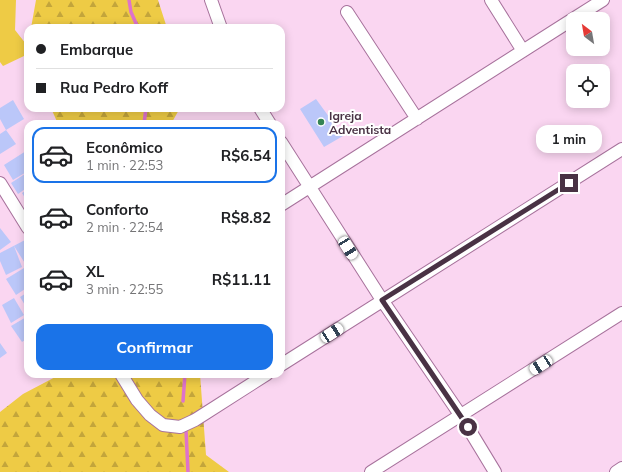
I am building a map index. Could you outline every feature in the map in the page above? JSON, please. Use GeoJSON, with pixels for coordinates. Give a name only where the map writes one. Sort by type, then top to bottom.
{"type":"FeatureCollection","features":[{"type":"Feature","properties":{"kind":"street"},"geometry":{"type":"LineString","coordinates":[[491,0],[523,51]]}},
{"type":"Feature","properties":{"kind":"street"},"geometry":{"type":"LineString","coordinates":[[584,12],[603,0]]}},
{"type":"Feature","properties":{"kind":"street"},"geometry":{"type":"LineString","coordinates":[[214,2],[220,24]]}},
{"type":"Feature","properties":{"kind":"street"},"geometry":{"type":"LineString","coordinates":[[347,12],[417,119]]}},
{"type":"Feature","properties":{"kind":"street"},"geometry":{"type":"LineString","coordinates":[[285,203],[566,23]]}},
{"type":"Feature","properties":{"kind":"street"},"geometry":{"type":"LineString","coordinates":[[285,149],[382,300],[461,416],[495,472]]}},
{"type":"Feature","properties":{"kind":"street"},"geometry":{"type":"LineString","coordinates":[[285,362],[622,149]]}},
{"type":"Feature","properties":{"kind":"street"},"geometry":{"type":"LineString","coordinates":[[0,183],[24,222]]}},
{"type":"Feature","properties":{"kind":"street"},"geometry":{"type":"LineString","coordinates":[[371,472],[622,313]]}},
{"type":"Feature","properties":{"kind":"street"},"geometry":{"type":"LineString","coordinates":[[123,378],[137,400],[150,415],[163,425],[180,427],[195,420],[261,378]]}},
{"type":"Feature","properties":{"kind":"street"},"geometry":{"type":"LineString","coordinates":[[616,472],[622,468]]}},
{"type":"Feature","properties":{"kind":"green space"},"geometry":{"type":"Polygon","coordinates":[[[0,0],[16,0],[15,30],[24,41],[24,56],[3,66],[0,62],[0,0]]]}},
{"type":"Feature","properties":{"kind":"green space"},"geometry":{"type":"Polygon","coordinates":[[[36,0],[158,0],[166,24],[32,24],[36,0]]]}},
{"type":"Feature","properties":{"kind":"green space"},"geometry":{"type":"Polygon","coordinates":[[[53,112],[178,112],[173,120],[56,120],[53,112]]]}},
{"type":"Feature","properties":{"kind":"green space"},"geometry":{"type":"Polygon","coordinates":[[[53,378],[200,378],[206,455],[229,472],[0,472],[0,412],[23,394],[53,378]]]}},
{"type":"Feature","properties":{"kind":"building","name":"Igreja Adventista"},"geometry":{"type":"Polygon","coordinates":[[[316,99],[343,136],[324,147],[300,109],[316,99]]]}},
{"type":"Feature","properties":{"kind":"building"},"geometry":{"type":"Polygon","coordinates":[[[13,100],[24,119],[6,130],[0,119],[0,108],[13,100]]]}},
{"type":"Feature","properties":{"kind":"building"},"geometry":{"type":"Polygon","coordinates":[[[6,130],[16,144],[0,154],[0,134],[6,130]]]}},
{"type":"Feature","properties":{"kind":"building"},"geometry":{"type":"Polygon","coordinates":[[[24,152],[24,173],[13,180],[4,165],[24,152]]]}},
{"type":"Feature","properties":{"kind":"building"},"geometry":{"type":"Polygon","coordinates":[[[24,175],[24,190],[18,194],[11,183],[24,175]]]}},
{"type":"Feature","properties":{"kind":"building"},"geometry":{"type":"Polygon","coordinates":[[[0,228],[11,242],[0,250],[0,228]]]}},
{"type":"Feature","properties":{"kind":"building"},"geometry":{"type":"Polygon","coordinates":[[[24,241],[24,262],[14,246],[22,267],[6,275],[0,261],[0,253],[24,241]]]}},
{"type":"Feature","properties":{"kind":"building"},"geometry":{"type":"Polygon","coordinates":[[[24,268],[24,290],[16,295],[6,279],[24,268]]]}},
{"type":"Feature","properties":{"kind":"building"},"geometry":{"type":"Polygon","coordinates":[[[24,294],[24,304],[20,297],[24,294]]]}},
{"type":"Feature","properties":{"kind":"building"},"geometry":{"type":"Polygon","coordinates":[[[14,298],[24,315],[11,323],[2,305],[14,298]]]}},
{"type":"Feature","properties":{"kind":"building"},"geometry":{"type":"Polygon","coordinates":[[[24,318],[24,341],[22,342],[11,326],[24,318]]]}},
{"type":"Feature","properties":{"kind":"building"},"geometry":{"type":"Polygon","coordinates":[[[0,343],[7,353],[0,358],[0,343]]]}},
{"type":"Feature","properties":{"kind":"waterway"},"geometry":{"type":"LineString","coordinates":[[129,0],[131,12],[136,24]]}},
{"type":"Feature","properties":{"kind":"waterway"},"geometry":{"type":"LineString","coordinates":[[144,120],[146,112]]}},
{"type":"Feature","properties":{"kind":"waterway"},"geometry":{"type":"LineString","coordinates":[[183,401],[185,378]]}},
{"type":"Feature","properties":{"kind":"waterway"},"geometry":{"type":"LineString","coordinates":[[186,430],[188,472]]}},
{"type":"Feature","properties":{"kind":"place","name":"Igreja Adventista"},"geometry":{"type":"Point","coordinates":[321,122]}},
{"type":"Feature","properties":{"kind":"route"},"geometry":{"type":"LineString","coordinates":[[468,427],[382,300],[569,183]]}}]}
